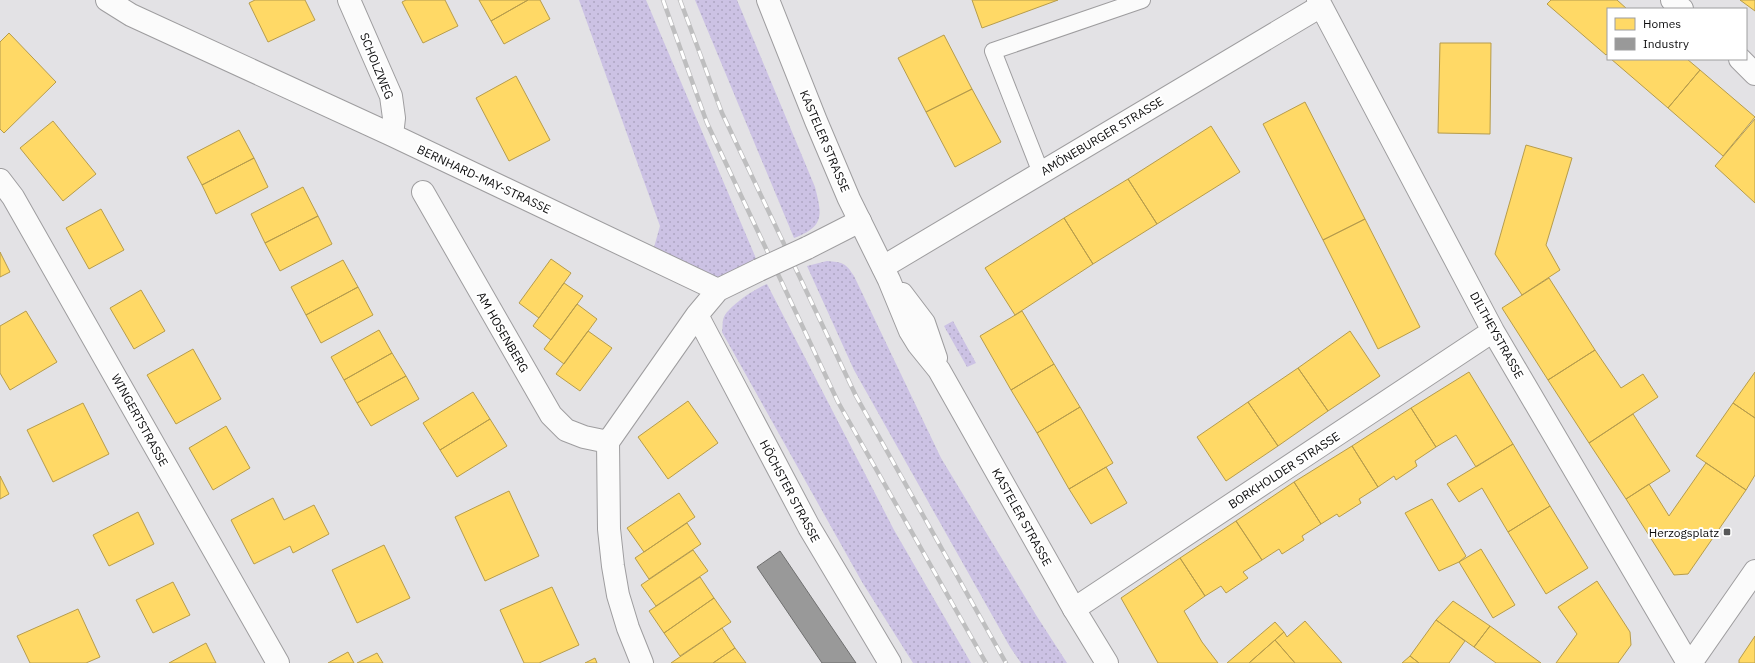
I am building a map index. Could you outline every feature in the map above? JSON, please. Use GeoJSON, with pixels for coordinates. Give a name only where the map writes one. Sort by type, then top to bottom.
{"type":"FeatureCollection","features":[{"type":"Feature","properties":{"kind":"street","name":"BERNHARD-MAY-STRASSE"},"geometry":{"type":"LineString","coordinates":[[107,0],[131,15],[392,135],[718,290]]}},
{"type":"Feature","properties":{"kind":"street","name":"SCHOLZWEG"},"geometry":{"type":"LineString","coordinates":[[349,0],[391,96],[394,118],[392,135]]}},
{"type":"Feature","properties":{"kind":"street","name":"KASTELER STRASSE"},"geometry":{"type":"LineString","coordinates":[[768,0],[816,121],[860,221],[886,273],[910,331],[918,344],[939,370],[1074,609],[1107,663]]}},
{"type":"Feature","properties":{"kind":"street"},"geometry":{"type":"LineString","coordinates":[[1672,0],[1681,8]]}},
{"type":"Feature","properties":{"kind":"street","name":"AMÖNEBURGER STRASSE"},"geometry":{"type":"LineString","coordinates":[[886,273],[1041,173],[1320,3]]}},
{"type":"Feature","properties":{"kind":"street","name":"DILTHEYSTRASSE"},"geometry":{"type":"LineString","coordinates":[[1320,3],[1493,331],[1688,663]]}},
{"type":"Feature","properties":{"kind":"street"},"geometry":{"type":"LineString","coordinates":[[1741,60],[1755,74]]}},
{"type":"Feature","properties":{"kind":"street","name":"WINGERTSTRASSE"},"geometry":{"type":"LineString","coordinates":[[0,180],[14,197],[278,663]]}},
{"type":"Feature","properties":{"kind":"street","name":"AM HOSENBERG"},"geometry":{"type":"LineString","coordinates":[[423,192],[551,415],[566,430],[584,437],[608,442]]}},
{"type":"Feature","properties":{"kind":"street"},"geometry":{"type":"LineString","coordinates":[[642,663],[628,628],[618,595],[613,566],[609,529],[608,442],[697,315],[718,290],[860,221]]}},
{"type":"Feature","properties":{"kind":"street","name":"HÖCHSTER STRASSE"},"geometry":{"type":"LineString","coordinates":[[697,315],[809,527],[890,663]]}},
{"type":"Feature","properties":{"kind":"street","name":"BORKHOLDER STRASSE"},"geometry":{"type":"LineString","coordinates":[[1074,609],[1493,331]]}},
{"type":"Feature","properties":{"kind":"street"},"geometry":{"type":"LineString","coordinates":[[1691,663],[1755,571]]}},
{"type":"Feature","properties":{"kind":"lane"},"geometry":{"type":"LineString","coordinates":[[1041,173],[993,51],[1142,0]]}},
{"type":"Feature","properties":{"kind":"shaded area"},"geometry":{"type":"Polygon","coordinates":[[[579,0],[646,0],[755,256],[759,270],[718,290],[651,258],[660,226],[579,0]]]}},
{"type":"Feature","properties":{"kind":"shaded area"},"geometry":{"type":"Polygon","coordinates":[[[695,0],[737,0],[815,187],[820,212],[819,218],[816,224],[804,234],[794,238],[695,0]]]}},
{"type":"Feature","properties":{"kind":"shaded area"},"geometry":{"type":"Polygon","coordinates":[[[827,261],[843,264],[849,268],[854,276],[941,458],[1036,615],[1067,663],[1021,663],[1010,647],[854,370],[807,266],[827,261]]]}},
{"type":"Feature","properties":{"kind":"shaded area"},"geometry":{"type":"Polygon","coordinates":[[[767,284],[894,530],[971,663],[913,663],[862,582],[722,332],[723,320],[727,312],[750,293],[767,284]]]}},
{"type":"Feature","properties":{"kind":"shaded area"},"geometry":{"type":"Polygon","coordinates":[[[953,321],[976,363],[967,367],[944,326],[953,321]]]}},
{"type":"Feature","properties":{"kind":"building: Homes"},"geometry":{"type":"Polygon","coordinates":[[[255,0],[305,0],[315,20],[268,42],[249,3],[255,0]]]}},
{"type":"Feature","properties":{"kind":"building: Homes"},"geometry":{"type":"Polygon","coordinates":[[[406,0],[445,0],[458,26],[423,43],[402,2],[406,0]]]}},
{"type":"Feature","properties":{"kind":"building: Homes"},"geometry":{"type":"Polygon","coordinates":[[[479,0],[528,0],[491,21],[479,0]]]}},
{"type":"Feature","properties":{"kind":"building: Homes"},"geometry":{"type":"Polygon","coordinates":[[[528,0],[540,0],[550,19],[504,44],[491,21],[528,0]]]}},
{"type":"Feature","properties":{"kind":"building: Homes"},"geometry":{"type":"Polygon","coordinates":[[[972,0],[1058,0],[982,28],[972,0]]]}},
{"type":"Feature","properties":{"kind":"building: Homes"},"geometry":{"type":"Polygon","coordinates":[[[1551,0],[1617,0],[1626,8],[1607,8],[1606,55],[1547,4],[1551,0]]]}},
{"type":"Feature","properties":{"kind":"building: Homes"},"geometry":{"type":"Polygon","coordinates":[[[1740,0],[1755,0],[1755,11],[1740,0]]]}},
{"type":"Feature","properties":{"kind":"building: Homes"},"geometry":{"type":"Polygon","coordinates":[[[9,33],[56,82],[4,133],[0,129],[0,42],[9,33]]]}},
{"type":"Feature","properties":{"kind":"building: Homes"},"geometry":{"type":"Polygon","coordinates":[[[944,35],[972,89],[926,112],[898,58],[944,35]]]}},
{"type":"Feature","properties":{"kind":"building: Homes"},"geometry":{"type":"Polygon","coordinates":[[[1440,43],[1491,43],[1490,134],[1438,133],[1440,43]]]}},
{"type":"Feature","properties":{"kind":"building: Homes"},"geometry":{"type":"Polygon","coordinates":[[[1612,60],[1688,60],[1700,70],[1668,108],[1612,60]]]}},
{"type":"Feature","properties":{"kind":"building: Homes"},"geometry":{"type":"Polygon","coordinates":[[[1700,70],[1755,117],[1723,156],[1668,108],[1700,70]]]}},
{"type":"Feature","properties":{"kind":"building: Homes"},"geometry":{"type":"Polygon","coordinates":[[[516,76],[550,140],[509,161],[476,98],[516,76]]]}},
{"type":"Feature","properties":{"kind":"building: Homes"},"geometry":{"type":"Polygon","coordinates":[[[972,89],[1001,142],[955,167],[926,112],[972,89]]]}},
{"type":"Feature","properties":{"kind":"building: Homes"},"geometry":{"type":"Polygon","coordinates":[[[1305,102],[1365,219],[1323,240],[1263,124],[1305,102]]]}},
{"type":"Feature","properties":{"kind":"building: Homes"},"geometry":{"type":"Polygon","coordinates":[[[1755,119],[1755,203],[1715,166],[1755,119]]]}},
{"type":"Feature","properties":{"kind":"building: Homes"},"geometry":{"type":"Polygon","coordinates":[[[53,121],[96,174],[63,201],[20,148],[53,121]]]}},
{"type":"Feature","properties":{"kind":"building: Homes"},"geometry":{"type":"Polygon","coordinates":[[[1211,126],[1240,172],[1157,224],[1128,179],[1211,126]]]}},
{"type":"Feature","properties":{"kind":"building: Homes"},"geometry":{"type":"Polygon","coordinates":[[[239,130],[254,158],[202,185],[187,157],[239,130]]]}},
{"type":"Feature","properties":{"kind":"building: Homes"},"geometry":{"type":"Polygon","coordinates":[[[1526,145],[1572,158],[1546,245],[1560,270],[1522,295],[1495,254],[1526,145]]]}},
{"type":"Feature","properties":{"kind":"building: Homes"},"geometry":{"type":"Polygon","coordinates":[[[254,158],[268,187],[216,214],[202,185],[254,158]]]}},
{"type":"Feature","properties":{"kind":"building: Homes"},"geometry":{"type":"Polygon","coordinates":[[[1128,179],[1157,224],[1093,264],[1064,218],[1128,179]]]}},
{"type":"Feature","properties":{"kind":"building: Homes"},"geometry":{"type":"Polygon","coordinates":[[[303,187],[318,216],[265,243],[251,214],[303,187]]]}},
{"type":"Feature","properties":{"kind":"building: Homes"},"geometry":{"type":"Polygon","coordinates":[[[101,209],[124,250],[89,269],[66,228],[101,209]]]}},
{"type":"Feature","properties":{"kind":"building: Homes"},"geometry":{"type":"Polygon","coordinates":[[[318,216],[332,244],[280,271],[265,243],[318,216]]]}},
{"type":"Feature","properties":{"kind":"building: Homes"},"geometry":{"type":"Polygon","coordinates":[[[1064,218],[1093,264],[1015,315],[985,268],[1064,218]]]}},
{"type":"Feature","properties":{"kind":"building: Homes"},"geometry":{"type":"Polygon","coordinates":[[[1365,219],[1420,327],[1378,349],[1323,240],[1365,219]]]}},
{"type":"Feature","properties":{"kind":"building: Homes"},"geometry":{"type":"Polygon","coordinates":[[[0,252],[10,272],[0,277],[0,252]]]}},
{"type":"Feature","properties":{"kind":"building: Homes"},"geometry":{"type":"Polygon","coordinates":[[[551,259],[571,273],[539,318],[519,303],[551,259]]]}},
{"type":"Feature","properties":{"kind":"building: Homes"},"geometry":{"type":"Polygon","coordinates":[[[343,260],[358,287],[306,315],[291,287],[343,260]]]}},
{"type":"Feature","properties":{"kind":"building: Homes"},"geometry":{"type":"Polygon","coordinates":[[[1549,278],[1595,350],[1548,380],[1502,308],[1549,278]]]}},
{"type":"Feature","properties":{"kind":"building: Homes"},"geometry":{"type":"Polygon","coordinates":[[[564,283],[583,296],[551,340],[533,326],[564,283]]]}},
{"type":"Feature","properties":{"kind":"building: Homes"},"geometry":{"type":"Polygon","coordinates":[[[358,287],[373,315],[321,343],[306,315],[358,287]]]}},
{"type":"Feature","properties":{"kind":"building: Homes"},"geometry":{"type":"Polygon","coordinates":[[[141,290],[165,331],[134,349],[110,308],[141,290]]]}},
{"type":"Feature","properties":{"kind":"building: Homes"},"geometry":{"type":"Polygon","coordinates":[[[577,304],[597,319],[564,364],[544,349],[577,304]]]}},
{"type":"Feature","properties":{"kind":"building: Homes"},"geometry":{"type":"Polygon","coordinates":[[[26,311],[57,362],[10,390],[0,373],[0,326],[26,311]]]}},
{"type":"Feature","properties":{"kind":"building: Homes"},"geometry":{"type":"Polygon","coordinates":[[[1022,311],[1054,364],[1011,390],[980,336],[1022,311]]]}},
{"type":"Feature","properties":{"kind":"building: Homes"},"geometry":{"type":"Polygon","coordinates":[[[379,330],[392,353],[344,380],[331,357],[379,330]]]}},
{"type":"Feature","properties":{"kind":"building: Homes"},"geometry":{"type":"Polygon","coordinates":[[[588,331],[612,348],[580,391],[556,374],[588,331]]]}},
{"type":"Feature","properties":{"kind":"building: Homes"},"geometry":{"type":"Polygon","coordinates":[[[1350,331],[1380,376],[1328,411],[1298,368],[1350,331]]]}},
{"type":"Feature","properties":{"kind":"building: Homes"},"geometry":{"type":"Polygon","coordinates":[[[193,349],[221,399],[176,424],[147,375],[193,349]]]}},
{"type":"Feature","properties":{"kind":"building: Homes"},"geometry":{"type":"Polygon","coordinates":[[[1595,350],[1621,388],[1643,374],[1658,397],[1589,443],[1548,380],[1595,350]]]}},
{"type":"Feature","properties":{"kind":"building: Homes"},"geometry":{"type":"Polygon","coordinates":[[[392,353],[406,376],[357,403],[344,380],[392,353]]]}},
{"type":"Feature","properties":{"kind":"building: Homes"},"geometry":{"type":"Polygon","coordinates":[[[1054,364],[1080,407],[1037,433],[1011,390],[1054,364]]]}},
{"type":"Feature","properties":{"kind":"building: Homes"},"geometry":{"type":"Polygon","coordinates":[[[1298,368],[1328,411],[1278,446],[1248,402],[1298,368]]]}},
{"type":"Feature","properties":{"kind":"building: Homes"},"geometry":{"type":"Polygon","coordinates":[[[1469,372],[1513,444],[1476,467],[1456,435],[1436,447],[1411,408],[1469,372]]]}},
{"type":"Feature","properties":{"kind":"building: Homes"},"geometry":{"type":"Polygon","coordinates":[[[1755,372],[1755,418],[1733,403],[1755,372]]]}},
{"type":"Feature","properties":{"kind":"building: Homes"},"geometry":{"type":"Polygon","coordinates":[[[406,376],[419,399],[371,426],[357,403],[406,376]]]}},
{"type":"Feature","properties":{"kind":"building: Homes"},"geometry":{"type":"Polygon","coordinates":[[[473,392],[490,419],[440,450],[423,423],[473,392]]]}},
{"type":"Feature","properties":{"kind":"building: Homes"},"geometry":{"type":"Polygon","coordinates":[[[688,401],[718,443],[668,479],[638,437],[688,401]]]}},
{"type":"Feature","properties":{"kind":"building: Homes"},"geometry":{"type":"Polygon","coordinates":[[[1248,402],[1278,446],[1226,481],[1197,437],[1248,402]]]}},
{"type":"Feature","properties":{"kind":"building: Homes"},"geometry":{"type":"Polygon","coordinates":[[[83,403],[109,454],[53,482],[27,430],[83,403]]]}},
{"type":"Feature","properties":{"kind":"building: Homes"},"geometry":{"type":"Polygon","coordinates":[[[1733,403],[1755,418],[1755,475],[1746,490],[1696,456],[1733,403]]]}},
{"type":"Feature","properties":{"kind":"building: Homes"},"geometry":{"type":"Polygon","coordinates":[[[1080,407],[1113,463],[1069,489],[1037,433],[1080,407]]]}},
{"type":"Feature","properties":{"kind":"building: Homes"},"geometry":{"type":"Polygon","coordinates":[[[1411,408],[1436,447],[1415,461],[1417,466],[1396,480],[1394,476],[1378,487],[1352,446],[1411,408]]]}},
{"type":"Feature","properties":{"kind":"building: Homes"},"geometry":{"type":"Polygon","coordinates":[[[1633,414],[1670,471],[1626,499],[1589,443],[1633,414]]]}},
{"type":"Feature","properties":{"kind":"building: Homes"},"geometry":{"type":"Polygon","coordinates":[[[490,419],[507,446],[457,477],[440,450],[490,419]]]}},
{"type":"Feature","properties":{"kind":"building: Homes"},"geometry":{"type":"Polygon","coordinates":[[[226,426],[250,468],[213,490],[189,448],[226,426]]]}},
{"type":"Feature","properties":{"kind":"building: Homes"},"geometry":{"type":"Polygon","coordinates":[[[1513,444],[1550,506],[1508,532],[1482,488],[1459,502],[1447,484],[1513,444]]]}},
{"type":"Feature","properties":{"kind":"building: Homes"},"geometry":{"type":"Polygon","coordinates":[[[1352,446],[1378,487],[1359,499],[1361,503],[1339,517],[1337,514],[1321,524],[1294,482],[1352,446]]]}},
{"type":"Feature","properties":{"kind":"building: Homes"},"geometry":{"type":"Polygon","coordinates":[[[1706,463],[1746,490],[1688,574],[1674,575],[1626,499],[1649,484],[1669,516],[1706,463]]]}},
{"type":"Feature","properties":{"kind":"building: Homes"},"geometry":{"type":"Polygon","coordinates":[[[1106,467],[1127,503],[1091,524],[1069,489],[1106,467]]]}},
{"type":"Feature","properties":{"kind":"building: Homes"},"geometry":{"type":"Polygon","coordinates":[[[0,476],[9,494],[0,499],[0,476]]]}},
{"type":"Feature","properties":{"kind":"building: Homes"},"geometry":{"type":"Polygon","coordinates":[[[1294,482],[1321,524],[1302,536],[1304,540],[1282,554],[1279,549],[1262,560],[1236,521],[1294,482]]]}},
{"type":"Feature","properties":{"kind":"building: Homes"},"geometry":{"type":"Polygon","coordinates":[[[509,491],[539,556],[485,581],[455,517],[509,491]]]}},
{"type":"Feature","properties":{"kind":"building: Homes"},"geometry":{"type":"Polygon","coordinates":[[[679,493],[695,517],[644,552],[627,528],[679,493]]]}},
{"type":"Feature","properties":{"kind":"building: Homes"},"geometry":{"type":"Polygon","coordinates":[[[273,498],[284,520],[314,505],[329,534],[293,553],[290,546],[254,564],[231,520],[273,498]]]}},
{"type":"Feature","properties":{"kind":"building: Homes"},"geometry":{"type":"Polygon","coordinates":[[[1432,499],[1466,556],[1459,562],[1439,571],[1405,513],[1432,499]]]}},
{"type":"Feature","properties":{"kind":"building: Homes"},"geometry":{"type":"Polygon","coordinates":[[[1550,506],[1588,568],[1546,594],[1508,532],[1550,506]]]}},
{"type":"Feature","properties":{"kind":"building: Homes"},"geometry":{"type":"Polygon","coordinates":[[[138,512],[154,544],[109,566],[93,535],[138,512]]]}},
{"type":"Feature","properties":{"kind":"building: Homes"},"geometry":{"type":"Polygon","coordinates":[[[1236,521],[1262,560],[1243,572],[1248,578],[1226,593],[1221,586],[1205,596],[1180,558],[1236,521]]]}},
{"type":"Feature","properties":{"kind":"building: Homes"},"geometry":{"type":"Polygon","coordinates":[[[687,523],[701,544],[649,579],[635,558],[687,523]]]}},
{"type":"Feature","properties":{"kind":"building: Homes"},"geometry":{"type":"Polygon","coordinates":[[[384,545],[410,598],[357,623],[332,570],[384,545]]]}},
{"type":"Feature","properties":{"kind":"building: Homes"},"geometry":{"type":"Polygon","coordinates":[[[1481,549],[1515,605],[1493,618],[1459,562],[1481,549]]]}},
{"type":"Feature","properties":{"kind":"building: Homes"},"geometry":{"type":"Polygon","coordinates":[[[693,550],[708,571],[656,606],[641,585],[693,550]]]}},
{"type":"Feature","properties":{"kind":"building: Homes"},"geometry":{"type":"Polygon","coordinates":[[[1180,558],[1205,596],[1184,611],[1202,642],[1218,663],[1158,663],[1121,598],[1180,558]]]}},
{"type":"Feature","properties":{"kind":"building: Homes"},"geometry":{"type":"Polygon","coordinates":[[[700,577],[714,598],[664,633],[649,611],[700,577]]]}},
{"type":"Feature","properties":{"kind":"building: Homes"},"geometry":{"type":"Polygon","coordinates":[[[1597,581],[1630,632],[1631,645],[1618,663],[1556,663],[1577,634],[1558,607],[1597,581]]]}},
{"type":"Feature","properties":{"kind":"building: Homes"},"geometry":{"type":"Polygon","coordinates":[[[173,582],[190,615],[153,633],[136,600],[173,582]]]}},
{"type":"Feature","properties":{"kind":"building: Homes"},"geometry":{"type":"Polygon","coordinates":[[[552,587],[579,645],[539,663],[524,663],[500,610],[552,587]]]}},
{"type":"Feature","properties":{"kind":"building: Homes"},"geometry":{"type":"Polygon","coordinates":[[[714,598],[731,622],[680,656],[664,633],[714,598]]]}},
{"type":"Feature","properties":{"kind":"building: Homes"},"geometry":{"type":"Polygon","coordinates":[[[1453,601],[1490,626],[1474,647],[1436,620],[1453,601]]]}},
{"type":"Feature","properties":{"kind":"building: Homes"},"geometry":{"type":"Polygon","coordinates":[[[78,609],[100,657],[86,663],[30,663],[17,636],[78,609]]]}},
{"type":"Feature","properties":{"kind":"building: Homes"},"geometry":{"type":"Polygon","coordinates":[[[1436,620],[1465,641],[1449,663],[1419,663],[1410,656],[1436,620]]]}},
{"type":"Feature","properties":{"kind":"building: Homes"},"geometry":{"type":"Polygon","coordinates":[[[1305,621],[1342,663],[1295,663],[1275,640],[1284,632],[1287,637],[1305,621]]]}},
{"type":"Feature","properties":{"kind":"building: Homes"},"geometry":{"type":"Polygon","coordinates":[[[1275,622],[1284,632],[1249,663],[1227,663],[1275,622]]]}},
{"type":"Feature","properties":{"kind":"building: Homes"},"geometry":{"type":"Polygon","coordinates":[[[1490,626],[1541,663],[1496,663],[1474,647],[1490,626]]]}},
{"type":"Feature","properties":{"kind":"building: Homes"},"geometry":{"type":"Polygon","coordinates":[[[722,628],[735,648],[713,663],[671,663],[722,628]]]}},
{"type":"Feature","properties":{"kind":"building: Homes"},"geometry":{"type":"Polygon","coordinates":[[[1755,636],[1755,663],[1739,663],[1739,660],[1755,636]]]}},
{"type":"Feature","properties":{"kind":"building: Homes"},"geometry":{"type":"Polygon","coordinates":[[[1275,640],[1295,663],[1249,663],[1275,640]]]}},
{"type":"Feature","properties":{"kind":"building: Homes"},"geometry":{"type":"Polygon","coordinates":[[[206,643],[216,663],[169,663],[206,643]]]}},
{"type":"Feature","properties":{"kind":"building: Homes"},"geometry":{"type":"Polygon","coordinates":[[[735,648],[746,663],[713,663],[735,648]]]}},
{"type":"Feature","properties":{"kind":"building: Homes"},"geometry":{"type":"Polygon","coordinates":[[[348,652],[354,663],[328,663],[348,652]]]}},
{"type":"Feature","properties":{"kind":"building: Homes"},"geometry":{"type":"Polygon","coordinates":[[[377,653],[383,663],[357,663],[377,653]]]}},
{"type":"Feature","properties":{"kind":"building: Homes"},"geometry":{"type":"Polygon","coordinates":[[[1410,656],[1419,663],[1402,663],[1410,656]]]}},
{"type":"Feature","properties":{"kind":"building: Homes"},"geometry":{"type":"Polygon","coordinates":[[[595,658],[597,663],[585,663],[595,658]]]}},
{"type":"Feature","properties":{"kind":"building: Industry"},"geometry":{"type":"Polygon","coordinates":[[[780,551],[856,663],[822,663],[757,567],[780,551]]]}},
{"type":"Feature","properties":{"kind":"railway"},"geometry":{"type":"LineString","coordinates":[[663,0],[707,123],[838,402],[986,663]]}},
{"type":"Feature","properties":{"kind":"railway"},"geometry":{"type":"LineString","coordinates":[[680,0],[722,113],[856,396],[1006,663]]}},
{"type":"Feature","properties":{"kind":"place","name":"Herzogsplatz"},"geometry":{"type":"Point","coordinates":[1727,532]}}]}
